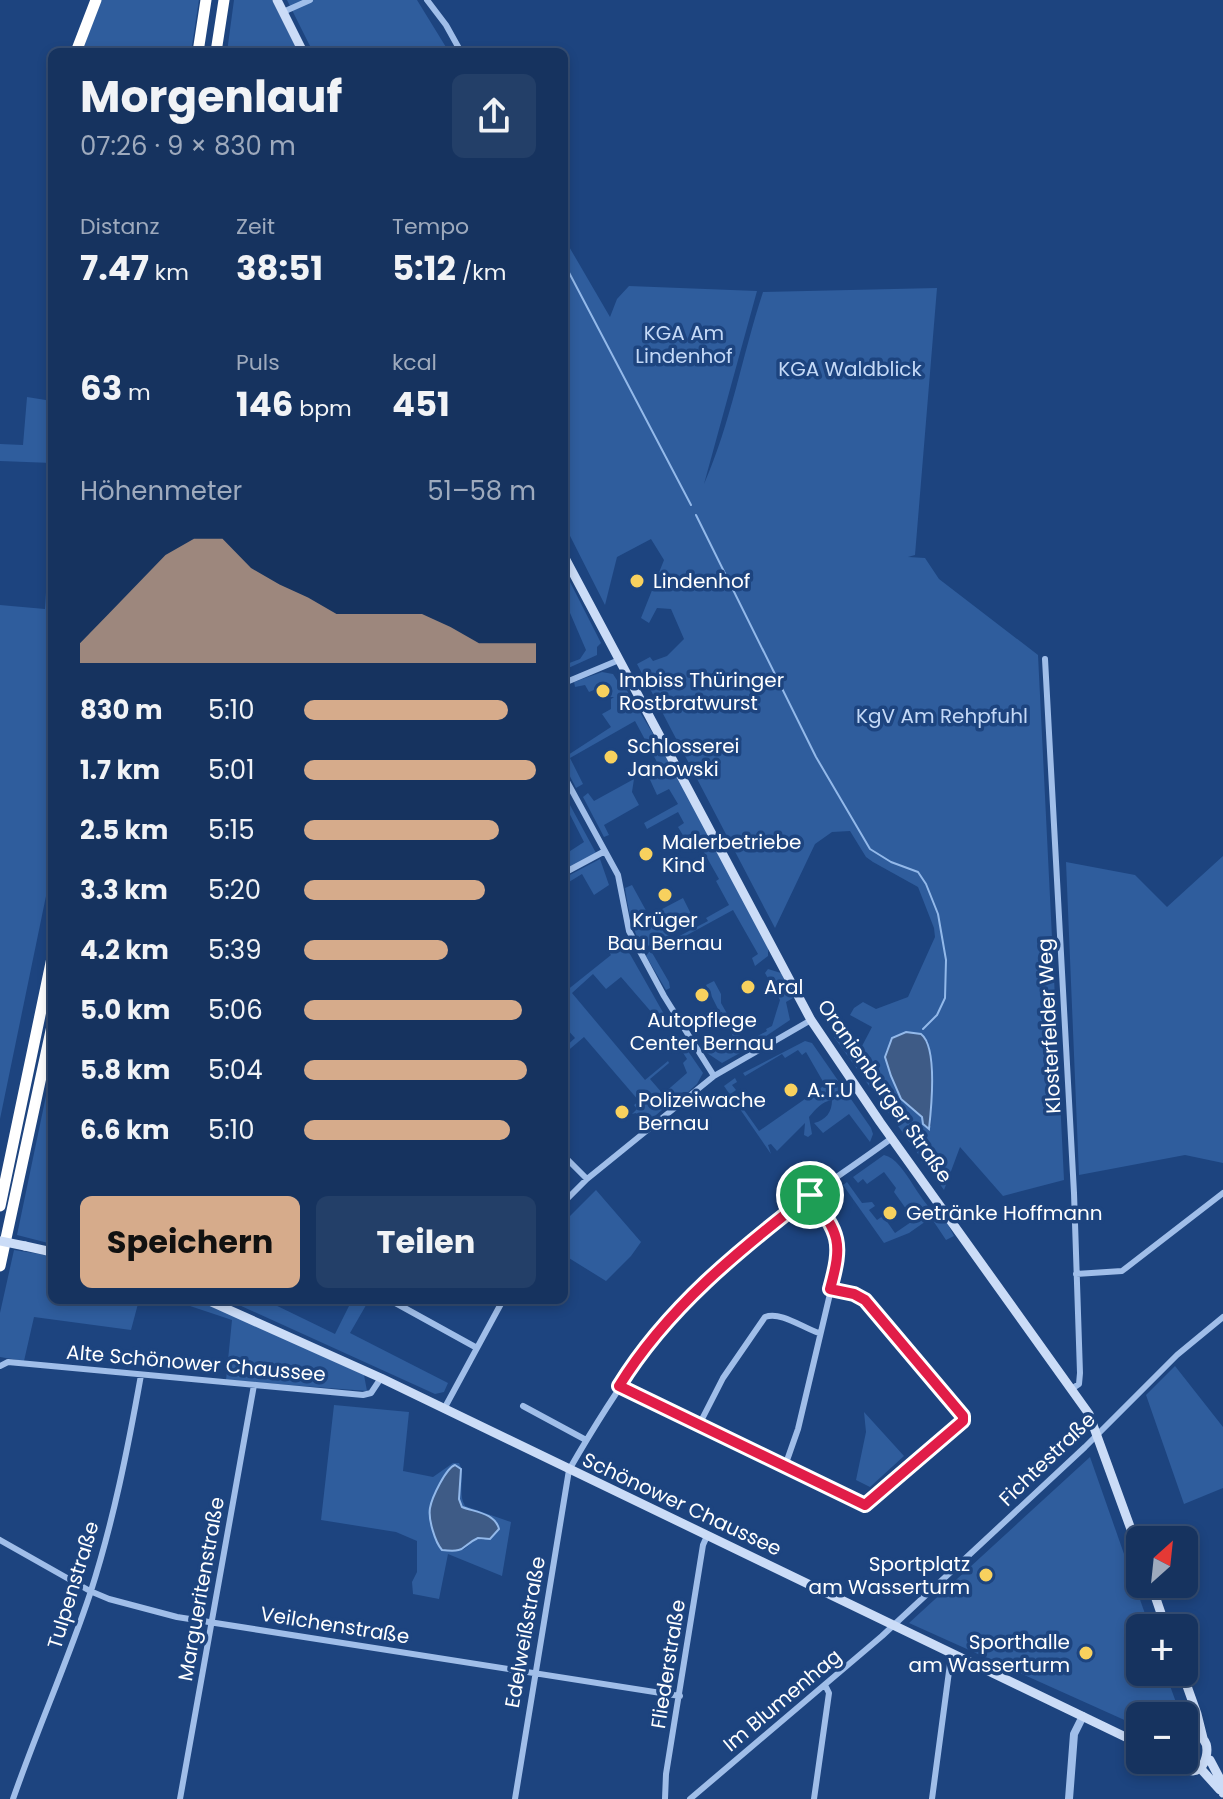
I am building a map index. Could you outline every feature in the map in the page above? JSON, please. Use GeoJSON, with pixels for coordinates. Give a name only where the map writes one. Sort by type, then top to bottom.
{"type":"FeatureCollection","features":[{"type":"Feature","properties":{"kind":"highway"},"geometry":{"type":"LineString","coordinates":[[78,48],[96,0]]}},
{"type":"Feature","properties":{"kind":"highway"},"geometry":{"type":"LineString","coordinates":[[199,48],[206,0]]}},
{"type":"Feature","properties":{"kind":"highway"},"geometry":{"type":"LineString","coordinates":[[216,48],[224,0]]}},
{"type":"Feature","properties":{"kind":"highway"},"geometry":{"type":"LineString","coordinates":[[0,1206],[48,977]]}},
{"type":"Feature","properties":{"kind":"highway"},"geometry":{"type":"LineString","coordinates":[[0,1266],[48,1044]]}},
{"type":"Feature","properties":{"kind":"main road"},"geometry":{"type":"LineString","coordinates":[[277,0],[301,48]]}},
{"type":"Feature","properties":{"kind":"main road","name":"Oranienburger Straße"},"geometry":{"type":"LineString","coordinates":[[568,564],[811,1020],[892,1138],[1073,1388],[1098,1434],[1130,1526]]}},
{"type":"Feature","properties":{"kind":"main road"},"geometry":{"type":"LineString","coordinates":[[0,1241],[48,1251]]}},
{"type":"Feature","properties":{"kind":"main road","name":"Schönower Chaussee"},"geometry":{"type":"LineString","coordinates":[[216,1304],[381,1378],[1126,1737]]}},
{"type":"Feature","properties":{"kind":"main road"},"geometry":{"type":"LineString","coordinates":[[1198,1722],[1203,1738],[1211,1749],[1210,1760],[1221,1781],[1223,1793],[1201,1769],[1210,1760]]}},
{"type":"Feature","properties":{"kind":"main road"},"geometry":{"type":"LineString","coordinates":[[1198,1738],[1203,1738]]}},
{"type":"Feature","properties":{"kind":"street"},"geometry":{"type":"LineString","coordinates":[[283,12],[310,0]]}},
{"type":"Feature","properties":{"kind":"street"},"geometry":{"type":"LineString","coordinates":[[427,0],[459,48]]}},
{"type":"Feature","properties":{"kind":"street","name":"Klosterfelder Weg"},"geometry":{"type":"LineString","coordinates":[[1045,659],[1080,1373],[1079,1384],[1073,1388]]}},
{"type":"Feature","properties":{"kind":"street"},"geometry":{"type":"LineString","coordinates":[[568,681],[619,660]]}},
{"type":"Feature","properties":{"kind":"street"},"geometry":{"type":"LineString","coordinates":[[568,783],[618,875],[629,931],[664,996],[714,1076]]}},
{"type":"Feature","properties":{"kind":"street"},"geometry":{"type":"LineString","coordinates":[[568,871],[605,851]]}},
{"type":"Feature","properties":{"kind":"street"},"geometry":{"type":"LineString","coordinates":[[568,1198],[714,1076],[811,1020]]}},
{"type":"Feature","properties":{"kind":"street","name":"Edelweißstraße"},"geometry":{"type":"LineString","coordinates":[[515,1799],[569,1470],[586,1440],[619,1386],[700,1287],[735,1253],[810,1195],[892,1138]]}},
{"type":"Feature","properties":{"kind":"street"},"geometry":{"type":"LineString","coordinates":[[568,1160],[587,1179]]}},
{"type":"Feature","properties":{"kind":"street"},"geometry":{"type":"LineString","coordinates":[[1076,1274],[1122,1271],[1223,1193]]}},
{"type":"Feature","properties":{"kind":"street"},"geometry":{"type":"LineString","coordinates":[[785,1466],[798,1429],[838,1260],[836,1233],[810,1195]]}},
{"type":"Feature","properties":{"kind":"street"},"geometry":{"type":"LineString","coordinates":[[619,1386],[868,1505],[963,1421],[958,1410],[865,1300],[854,1294],[830,1289]]}},
{"type":"Feature","properties":{"kind":"street"},"geometry":{"type":"LineString","coordinates":[[397,1304],[477,1348]]}},
{"type":"Feature","properties":{"kind":"street"},"geometry":{"type":"LineString","coordinates":[[444,1409],[501,1304]]}},
{"type":"Feature","properties":{"kind":"street"},"geometry":{"type":"LineString","coordinates":[[699,1425],[723,1378],[765,1317],[778,1316],[819,1333]]}},
{"type":"Feature","properties":{"kind":"street","name":"Fichtestraße"},"geometry":{"type":"LineString","coordinates":[[893,1625],[1098,1434],[1177,1355],[1223,1317]]}},
{"type":"Feature","properties":{"kind":"street","name":"Alte Schönower Chaussee"},"geometry":{"type":"LineString","coordinates":[[0,1366],[8,1362],[363,1395],[371,1393],[381,1378]]}},
{"type":"Feature","properties":{"kind":"street","name":"Tulpenstraße"},"geometry":{"type":"LineString","coordinates":[[13,1799],[57,1689],[90,1591],[131,1430],[141,1375]]}},
{"type":"Feature","properties":{"kind":"street","name":"Margueritenstraße"},"geometry":{"type":"LineString","coordinates":[[180,1799],[254,1385]]}},
{"type":"Feature","properties":{"kind":"street"},"geometry":{"type":"LineString","coordinates":[[523,1406],[586,1440]]}},
{"type":"Feature","properties":{"kind":"street","name":"Fliederstraße"},"geometry":{"type":"LineString","coordinates":[[665,1799],[666,1774],[703,1545],[707,1536]]}},
{"type":"Feature","properties":{"kind":"street","name":"Veilchenstraße"},"geometry":{"type":"LineString","coordinates":[[0,1540],[90,1591],[143,1609],[680,1696]]}},
{"type":"Feature","properties":{"kind":"street","name":"Im Blumenhag"},"geometry":{"type":"LineString","coordinates":[[690,1799],[893,1625]]}},
{"type":"Feature","properties":{"kind":"street"},"geometry":{"type":"LineString","coordinates":[[932,1799],[950,1664],[954,1655]]}},
{"type":"Feature","properties":{"kind":"street"},"geometry":{"type":"LineString","coordinates":[[814,1799],[829,1693],[825,1685]]}},
{"type":"Feature","properties":{"kind":"street"},"geometry":{"type":"LineString","coordinates":[[1069,1799],[1074,1734],[1083,1716]]}},
{"type":"Feature","properties":{"kind":"green space"},"geometry":{"type":"Polygon","coordinates":[[[101,0],[199,0],[192,48],[83,48],[101,0]]]}},
{"type":"Feature","properties":{"kind":"green space"},"geometry":{"type":"Polygon","coordinates":[[[234,0],[272,0],[296,48],[228,48],[234,0]]]}},
{"type":"Feature","properties":{"kind":"green space"},"geometry":{"type":"Polygon","coordinates":[[[287,0],[417,0],[447,48],[311,48],[287,0]]]}},
{"type":"Feature","properties":{"kind":"green space"},"geometry":{"type":"Polygon","coordinates":[[[568,245],[610,317],[617,299],[629,286],[757,291],[704,484],[722,437],[763,292],[937,288],[915,555],[908,557],[925,558],[939,579],[1038,655],[1064,1180],[1003,1196],[960,1147],[944,1190],[834,1037],[840,1033],[862,1046],[872,1027],[850,1015],[854,1008],[863,1002],[876,1009],[908,997],[935,937],[918,887],[866,857],[850,831],[832,832],[815,844],[775,928],[637,664],[650,657],[653,661],[667,656],[684,639],[671,609],[657,608],[649,623],[641,618],[664,560],[651,539],[617,557],[605,605],[568,532],[568,245]],[[928,1041],[886,1050],[885,1057],[901,1099],[922,1117],[924,1124],[931,1126],[932,1066],[928,1041]]]}},
{"type":"Feature","properties":{"kind":"green space"},"geometry":{"type":"Polygon","coordinates":[[[27,397],[48,400],[48,463],[0,461],[0,444],[23,445],[27,397]]]}},
{"type":"Feature","properties":{"kind":"green space"},"geometry":{"type":"Polygon","coordinates":[[[48,558],[48,886],[0,1119],[0,605],[45,609],[48,558]]]}},
{"type":"Feature","properties":{"kind":"green space"},"geometry":{"type":"Polygon","coordinates":[[[568,578],[601,643],[597,647],[597,655],[568,668],[568,664],[580,659],[586,650],[568,608],[568,578]]]}},
{"type":"Feature","properties":{"kind":"green space"},"geometry":{"type":"Polygon","coordinates":[[[602,672],[613,674],[620,685],[623,684],[673,767],[768,948],[768,956],[755,966],[752,958],[758,954],[733,910],[667,946],[662,945],[708,921],[706,918],[729,905],[716,881],[719,879],[693,833],[684,837],[678,827],[684,823],[678,812],[647,829],[644,823],[678,804],[669,789],[657,795],[646,771],[658,764],[635,721],[570,758],[583,784],[576,788],[568,773],[568,755],[611,727],[602,714],[611,709],[611,699],[614,697],[610,697],[604,686],[589,692],[585,685],[575,687],[574,682],[602,672]]]}},
{"type":"Feature","properties":{"kind":"green space"},"geometry":{"type":"Polygon","coordinates":[[[634,779],[632,792],[639,805],[604,825],[609,835],[604,837],[583,797],[588,793],[594,801],[634,779]]]}},
{"type":"Feature","properties":{"kind":"green space"},"geometry":{"type":"Polygon","coordinates":[[[568,801],[596,853],[568,867],[568,852],[584,842],[568,811],[568,801]]]}},
{"type":"Feature","properties":{"kind":"green space"},"geometry":{"type":"Polygon","coordinates":[[[1223,856],[1223,1163],[1185,1155],[1079,1175],[1066,862],[1135,875],[1167,907],[1223,856]]]}},
{"type":"Feature","properties":{"kind":"green space"},"geometry":{"type":"Polygon","coordinates":[[[600,859],[609,885],[594,895],[582,874],[568,883],[568,876],[600,859]]]}},
{"type":"Feature","properties":{"kind":"green space"},"geometry":{"type":"Polygon","coordinates":[[[632,885],[649,916],[683,898],[695,922],[642,949],[626,896],[625,888],[632,885]]]}},
{"type":"Feature","properties":{"kind":"green space"},"geometry":{"type":"Polygon","coordinates":[[[618,933],[673,1030],[666,1029],[621,977],[606,989],[593,974],[572,993],[645,1080],[668,1061],[650,1079],[663,1094],[687,1073],[683,1063],[687,1059],[680,1048],[675,1050],[671,1040],[677,1035],[703,1073],[688,1092],[683,1092],[642,1127],[637,1123],[641,1119],[636,1113],[632,1114],[637,1109],[634,1105],[639,1101],[584,1037],[568,1051],[568,1044],[575,1038],[568,1030],[568,989],[611,955],[609,952],[619,944],[613,936],[618,933]]]}},
{"type":"Feature","properties":{"kind":"green space"},"geometry":{"type":"Polygon","coordinates":[[[651,951],[670,988],[666,990],[646,956],[651,951]]]}},
{"type":"Feature","properties":{"kind":"green space"},"geometry":{"type":"Polygon","coordinates":[[[768,969],[781,973],[793,998],[786,1002],[790,1020],[754,1044],[752,1039],[772,1026],[780,1000],[765,973],[768,969]]]}},
{"type":"Feature","properties":{"kind":"green space"},"geometry":{"type":"Polygon","coordinates":[[[714,981],[721,994],[721,1003],[747,1049],[722,1063],[704,1051],[723,1041],[727,1048],[736,1043],[722,1012],[715,1013],[719,1011],[706,985],[714,981]]]}},
{"type":"Feature","properties":{"kind":"green space"},"geometry":{"type":"Polygon","coordinates":[[[805,1041],[812,1043],[871,1128],[873,1134],[870,1142],[849,1114],[823,1133],[814,1123],[828,1115],[832,1100],[822,1104],[809,1117],[812,1134],[808,1137],[804,1135],[805,1123],[777,1151],[771,1144],[768,1145],[771,1154],[724,1086],[735,1078],[737,1082],[732,1085],[736,1090],[732,1093],[759,1131],[825,1085],[806,1052],[802,1055],[798,1050],[785,1058],[782,1054],[745,1076],[743,1073],[805,1041]]]}},
{"type":"Feature","properties":{"kind":"green space"},"geometry":{"type":"Polygon","coordinates":[[[48,1086],[48,1243],[17,1235],[48,1086]]]}},
{"type":"Feature","properties":{"kind":"green space"},"geometry":{"type":"Polygon","coordinates":[[[884,1155],[900,1166],[928,1205],[944,1217],[954,1236],[946,1240],[929,1219],[909,1233],[884,1243],[843,1185],[847,1182],[862,1203],[872,1202],[875,1206],[869,1210],[877,1220],[883,1216],[895,1233],[914,1220],[884,1172],[867,1184],[863,1179],[858,1183],[853,1177],[884,1155]]]}},
{"type":"Feature","properties":{"kind":"green space"},"geometry":{"type":"Polygon","coordinates":[[[596,1190],[641,1242],[606,1281],[568,1257],[568,1218],[596,1190]]]}},
{"type":"Feature","properties":{"kind":"green space"},"geometry":{"type":"Polygon","coordinates":[[[14,1250],[48,1255],[48,1304],[138,1304],[131,1330],[34,1317],[24,1361],[0,1357],[0,1313],[14,1250]]]}},
{"type":"Feature","properties":{"kind":"green space"},"geometry":{"type":"Polygon","coordinates":[[[184,1304],[208,1304],[364,1375],[367,1391],[226,1380],[232,1320],[184,1304]]]}},
{"type":"Feature","properties":{"kind":"green space"},"geometry":{"type":"Polygon","coordinates":[[[237,1304],[273,1304],[335,1334],[350,1304],[367,1304],[350,1333],[448,1383],[444,1392],[435,1394],[237,1304]]]}},
{"type":"Feature","properties":{"kind":"green space"},"geometry":{"type":"Polygon","coordinates":[[[1175,1366],[1223,1427],[1223,1488],[1184,1504],[1146,1395],[1175,1366]]]}},
{"type":"Feature","properties":{"kind":"green space"},"geometry":{"type":"Polygon","coordinates":[[[334,1405],[409,1412],[403,1471],[433,1477],[453,1463],[459,1463],[461,1468],[462,1473],[462,1496],[465,1506],[511,1522],[502,1576],[448,1554],[439,1599],[413,1594],[417,1541],[396,1532],[321,1520],[334,1405]],[[461,1469],[445,1474],[434,1502],[433,1531],[442,1550],[462,1550],[474,1541],[484,1540],[497,1522],[462,1507],[458,1499],[461,1469]]]}},
{"type":"Feature","properties":{"kind":"green space"},"geometry":{"type":"Polygon","coordinates":[[[864,1412],[904,1456],[870,1487],[856,1480],[866,1432],[864,1412]]]}},
{"type":"Feature","properties":{"kind":"green space"},"geometry":{"type":"Polygon","coordinates":[[[1090,1457],[1126,1560],[1126,1598],[1139,1598],[1145,1614],[1126,1614],[1126,1686],[1170,1686],[1176,1702],[1126,1702],[1126,1721],[909,1623],[1090,1457]]]}},
{"type":"Feature","properties":{"kind":"shaded area"},"geometry":{"type":"Polygon","coordinates":[[[906,1032],[921,1034],[930,1052],[929,1129],[923,1124],[922,1117],[901,1099],[885,1057],[892,1038],[906,1032]]]}},
{"type":"Feature","properties":{"kind":"shaded area"},"geometry":{"type":"Polygon","coordinates":[[[455,1465],[461,1469],[459,1499],[462,1507],[489,1516],[499,1529],[490,1539],[478,1538],[460,1550],[450,1551],[442,1550],[437,1542],[430,1508],[440,1484],[455,1465]]]}},
{"type":"Feature","properties":{"kind":"waterway"},"geometry":{"type":"LineString","coordinates":[[568,271],[691,505]]}},
{"type":"Feature","properties":{"kind":"waterway"},"geometry":{"type":"LineString","coordinates":[[696,515],[816,757],[870,849],[891,862],[918,872],[926,884],[938,914],[946,960],[945,998],[937,1015],[923,1029]]}},
{"type":"Feature","properties":{"kind":"place","name":"Lindenhof"},"geometry":{"type":"Point","coordinates":[637,581]}},
{"type":"Feature","properties":{"kind":"place","name":"Imbiss Thüringer Rostbratwurst"},"geometry":{"type":"Point","coordinates":[603,691]}},
{"type":"Feature","properties":{"kind":"place","name":"Schlosserei Janowski"},"geometry":{"type":"Point","coordinates":[611,757]}},
{"type":"Feature","properties":{"kind":"place","name":"Malerbetriebe Kind"},"geometry":{"type":"Point","coordinates":[646,854]}},
{"type":"Feature","properties":{"kind":"place","name":"Krüger Bau Bernau"},"geometry":{"type":"Point","coordinates":[665,895]}},
{"type":"Feature","properties":{"kind":"place","name":"Aral"},"geometry":{"type":"Point","coordinates":[748,987]}},
{"type":"Feature","properties":{"kind":"place","name":"Autopflege Center Bernau"},"geometry":{"type":"Point","coordinates":[702,995]}},
{"type":"Feature","properties":{"kind":"place","name":"A.T.U"},"geometry":{"type":"Point","coordinates":[791,1090]}},
{"type":"Feature","properties":{"kind":"place","name":"Polizeiwache Bernau"},"geometry":{"type":"Point","coordinates":[622,1112]}},
{"type":"Feature","properties":{"kind":"place","name":"Getränke Hoffmann"},"geometry":{"type":"Point","coordinates":[890,1213]}},
{"type":"Feature","properties":{"kind":"place","name":"Sportplatz am Wasserturm"},"geometry":{"type":"Point","coordinates":[986,1575]}},
{"type":"Feature","properties":{"kind":"place","name":"Sporthalle am Wasserturm"},"geometry":{"type":"Point","coordinates":[1086,1653]}},
{"type":"Feature","properties":{"kind":"route"},"geometry":{"type":"LineString","coordinates":[[810,1195],[836,1233],[839,1243],[830,1289],[854,1294],[865,1300],[963,1416],[963,1421],[865,1505],[619,1386],[700,1287],[735,1253],[810,1195]]}},
{"type":"Feature","properties":{"kind":"park label","name":"KGA Am Lindenhof"},"geometry":{"type":"Point","coordinates":[684,344]}},
{"type":"Feature","properties":{"kind":"park label","name":"KGA Waldblick"},"geometry":{"type":"Point","coordinates":[850,369]}},
{"type":"Feature","properties":{"kind":"park label","name":"KgV Am Rehpfuhl"},"geometry":{"type":"Point","coordinates":[942,716]}}]}
